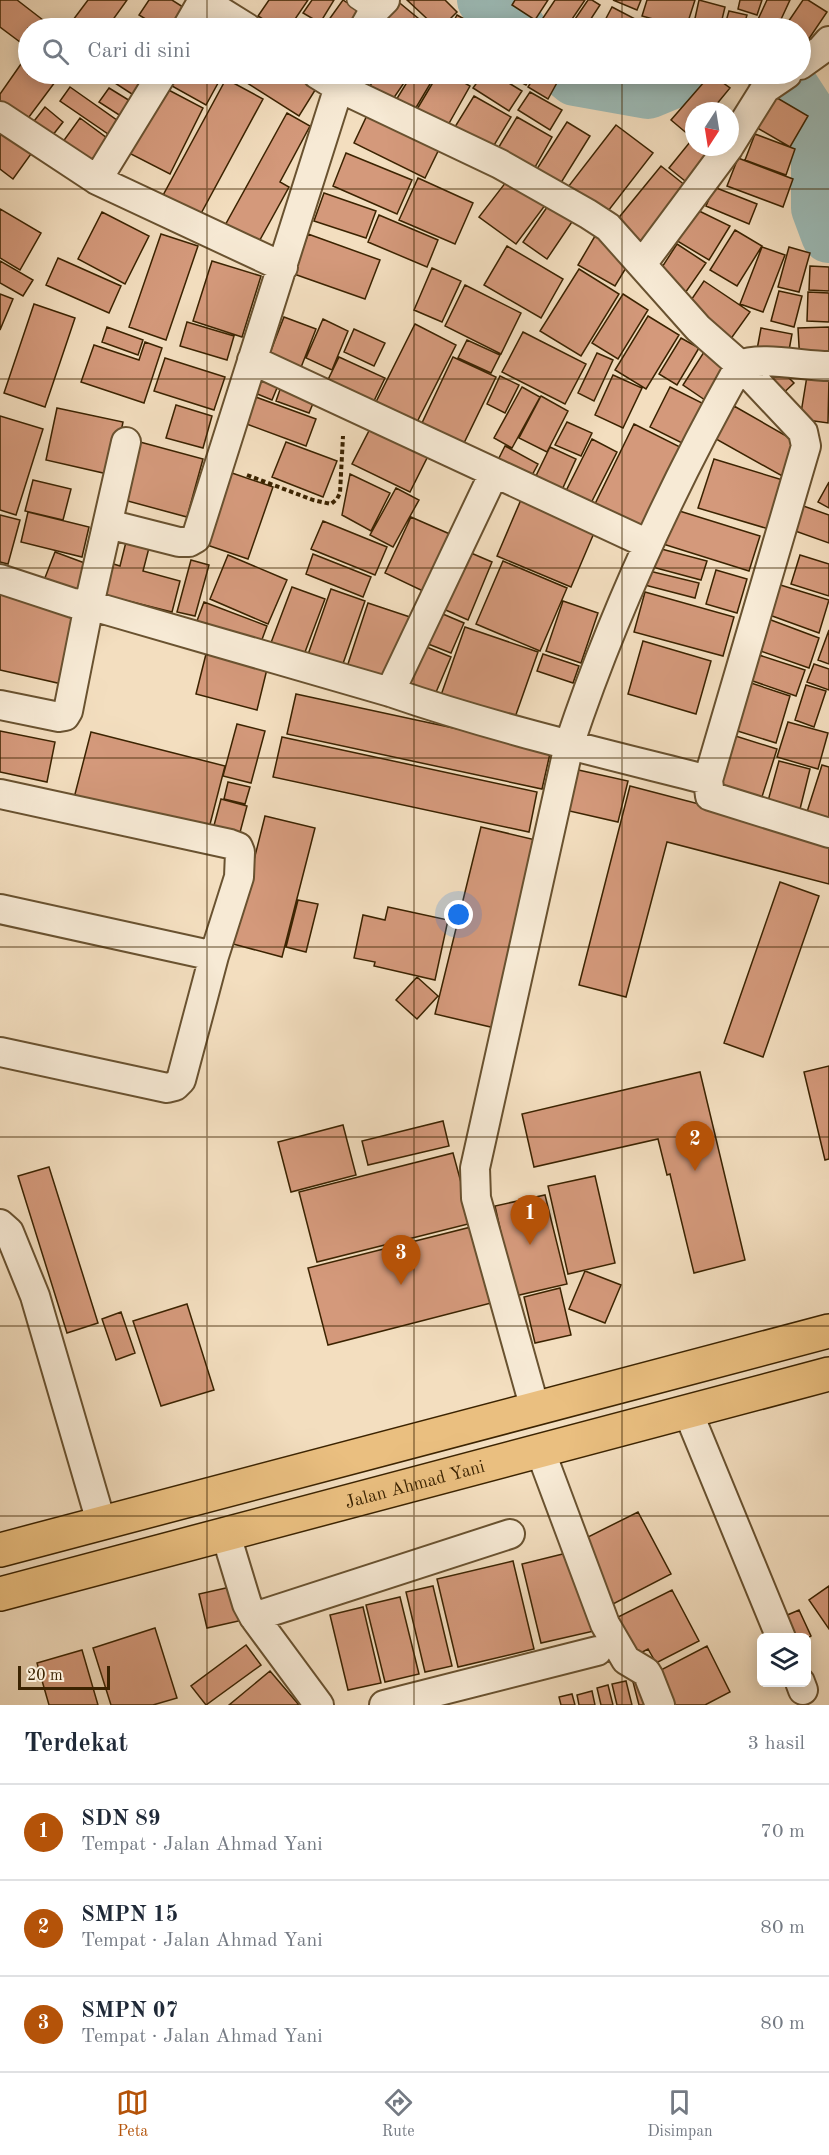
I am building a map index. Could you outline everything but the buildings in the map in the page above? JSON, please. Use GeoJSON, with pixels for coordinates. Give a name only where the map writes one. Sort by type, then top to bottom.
{"type":"FeatureCollection","features":[{"type":"Feature","properties":{"kind":"highway"},"geometry":{"type":"LineString","coordinates":[[0,1550],[829,1331]]}},
{"type":"Feature","properties":{"kind":"highway","name":"Jalan Ahmad Yani"},"geometry":{"type":"LineString","coordinates":[[0,1593],[829,1374]]}},
{"type":"Feature","properties":{"kind":"street"},"geometry":{"type":"LineString","coordinates":[[192,18],[202,0],[231,18]]}},
{"type":"Feature","properties":{"kind":"street"},"geometry":{"type":"LineString","coordinates":[[811,58],[829,41]]}},
{"type":"Feature","properties":{"kind":"street"},"geometry":{"type":"LineString","coordinates":[[97,180],[156,84]]}},
{"type":"Feature","properties":{"kind":"street"},"geometry":{"type":"LineString","coordinates":[[108,524],[179,542],[189,542],[196,538],[283,267],[331,84]]}},
{"type":"Feature","properties":{"kind":"street"},"geometry":{"type":"LineString","coordinates":[[345,84],[500,164],[588,214],[608,228],[698,328],[740,365],[803,432],[806,446],[708,780],[710,796],[829,833]]}},
{"type":"Feature","properties":{"kind":"street"},"geometry":{"type":"LineString","coordinates":[[739,133],[774,84]]}},
{"type":"Feature","properties":{"kind":"street"},"geometry":{"type":"LineString","coordinates":[[0,116],[97,180],[283,267]]}},
{"type":"Feature","properties":{"kind":"street"},"geometry":{"type":"LineString","coordinates":[[642,264],[723,156]]}},
{"type":"Feature","properties":{"kind":"street"},"geometry":{"type":"LineString","coordinates":[[252,360],[648,544]]}},
{"type":"Feature","properties":{"kind":"street"},"geometry":{"type":"LineString","coordinates":[[535,1409],[477,1198],[475,1168],[569,745],[580,712],[648,544],[720,399],[740,365],[748,361],[760,361],[829,366]]}},
{"type":"Feature","properties":{"kind":"street"},"geometry":{"type":"LineString","coordinates":[[0,705],[58,717],[64,716],[68,711],[89,605],[126,442]]}},
{"type":"Feature","properties":{"kind":"street"},"geometry":{"type":"LineString","coordinates":[[390,692],[494,473]]}},
{"type":"Feature","properties":{"kind":"street"},"geometry":{"type":"LineString","coordinates":[[0,579],[73,603],[89,605],[390,692],[434,707],[569,745],[708,780]]}},
{"type":"Feature","properties":{"kind":"street"},"geometry":{"type":"LineString","coordinates":[[0,794],[231,844],[238,847],[240,852],[239,877],[214,956],[181,1080],[175,1086],[167,1088],[0,1052]]}},
{"type":"Feature","properties":{"kind":"street"},"geometry":{"type":"LineString","coordinates":[[0,909],[214,956]]}},
{"type":"Feature","properties":{"kind":"street"},"geometry":{"type":"LineString","coordinates":[[0,1224],[9,1232],[35,1296],[101,1522]]}},
{"type":"Feature","properties":{"kind":"street"},"geometry":{"type":"LineString","coordinates":[[688,1412],[779,1633]]}},
{"type":"Feature","properties":{"kind":"street"},"geometry":{"type":"LineString","coordinates":[[540,1450],[605,1624],[626,1660],[646,1672],[660,1705]]}},
{"type":"Feature","properties":{"kind":"street"},"geometry":{"type":"LineString","coordinates":[[254,1617],[510,1534]]}},
{"type":"Feature","properties":{"kind":"street"},"geometry":{"type":"LineString","coordinates":[[226,1535],[247,1604],[254,1617],[320,1705]]}},
{"type":"Feature","properties":{"kind":"street"},"geometry":{"type":"LineString","coordinates":[[384,1705],[597,1651]]}},
{"type":"Feature","properties":{"kind":"path"},"geometry":{"type":"LineString","coordinates":[[218,465],[331,504],[340,493],[343,436],[346,419],[352,407]]}},
{"type":"Feature","properties":{"kind":"waterway"},"geometry":{"type":"LineString","coordinates":[[485,0],[506,18]]}},
{"type":"Feature","properties":{"kind":"waterway"},"geometry":{"type":"LineString","coordinates":[[609,84],[648,91],[665,84]]}},
{"type":"Feature","properties":{"kind":"waterway"},"geometry":{"type":"LineString","coordinates":[[789,84],[819,130],[819,208],[829,235]]}},
{"type":"Feature","properties":{"kind":"place","name":"SMPN 15"},"geometry":{"type":"Point","coordinates":[695,1171]}},
{"type":"Feature","properties":{"kind":"place","name":"SDN 89"},"geometry":{"type":"Point","coordinates":[530,1245]}},
{"type":"Feature","properties":{"kind":"place","name":"SMPN 07"},"geometry":{"type":"Point","coordinates":[401,1285]}}]}
